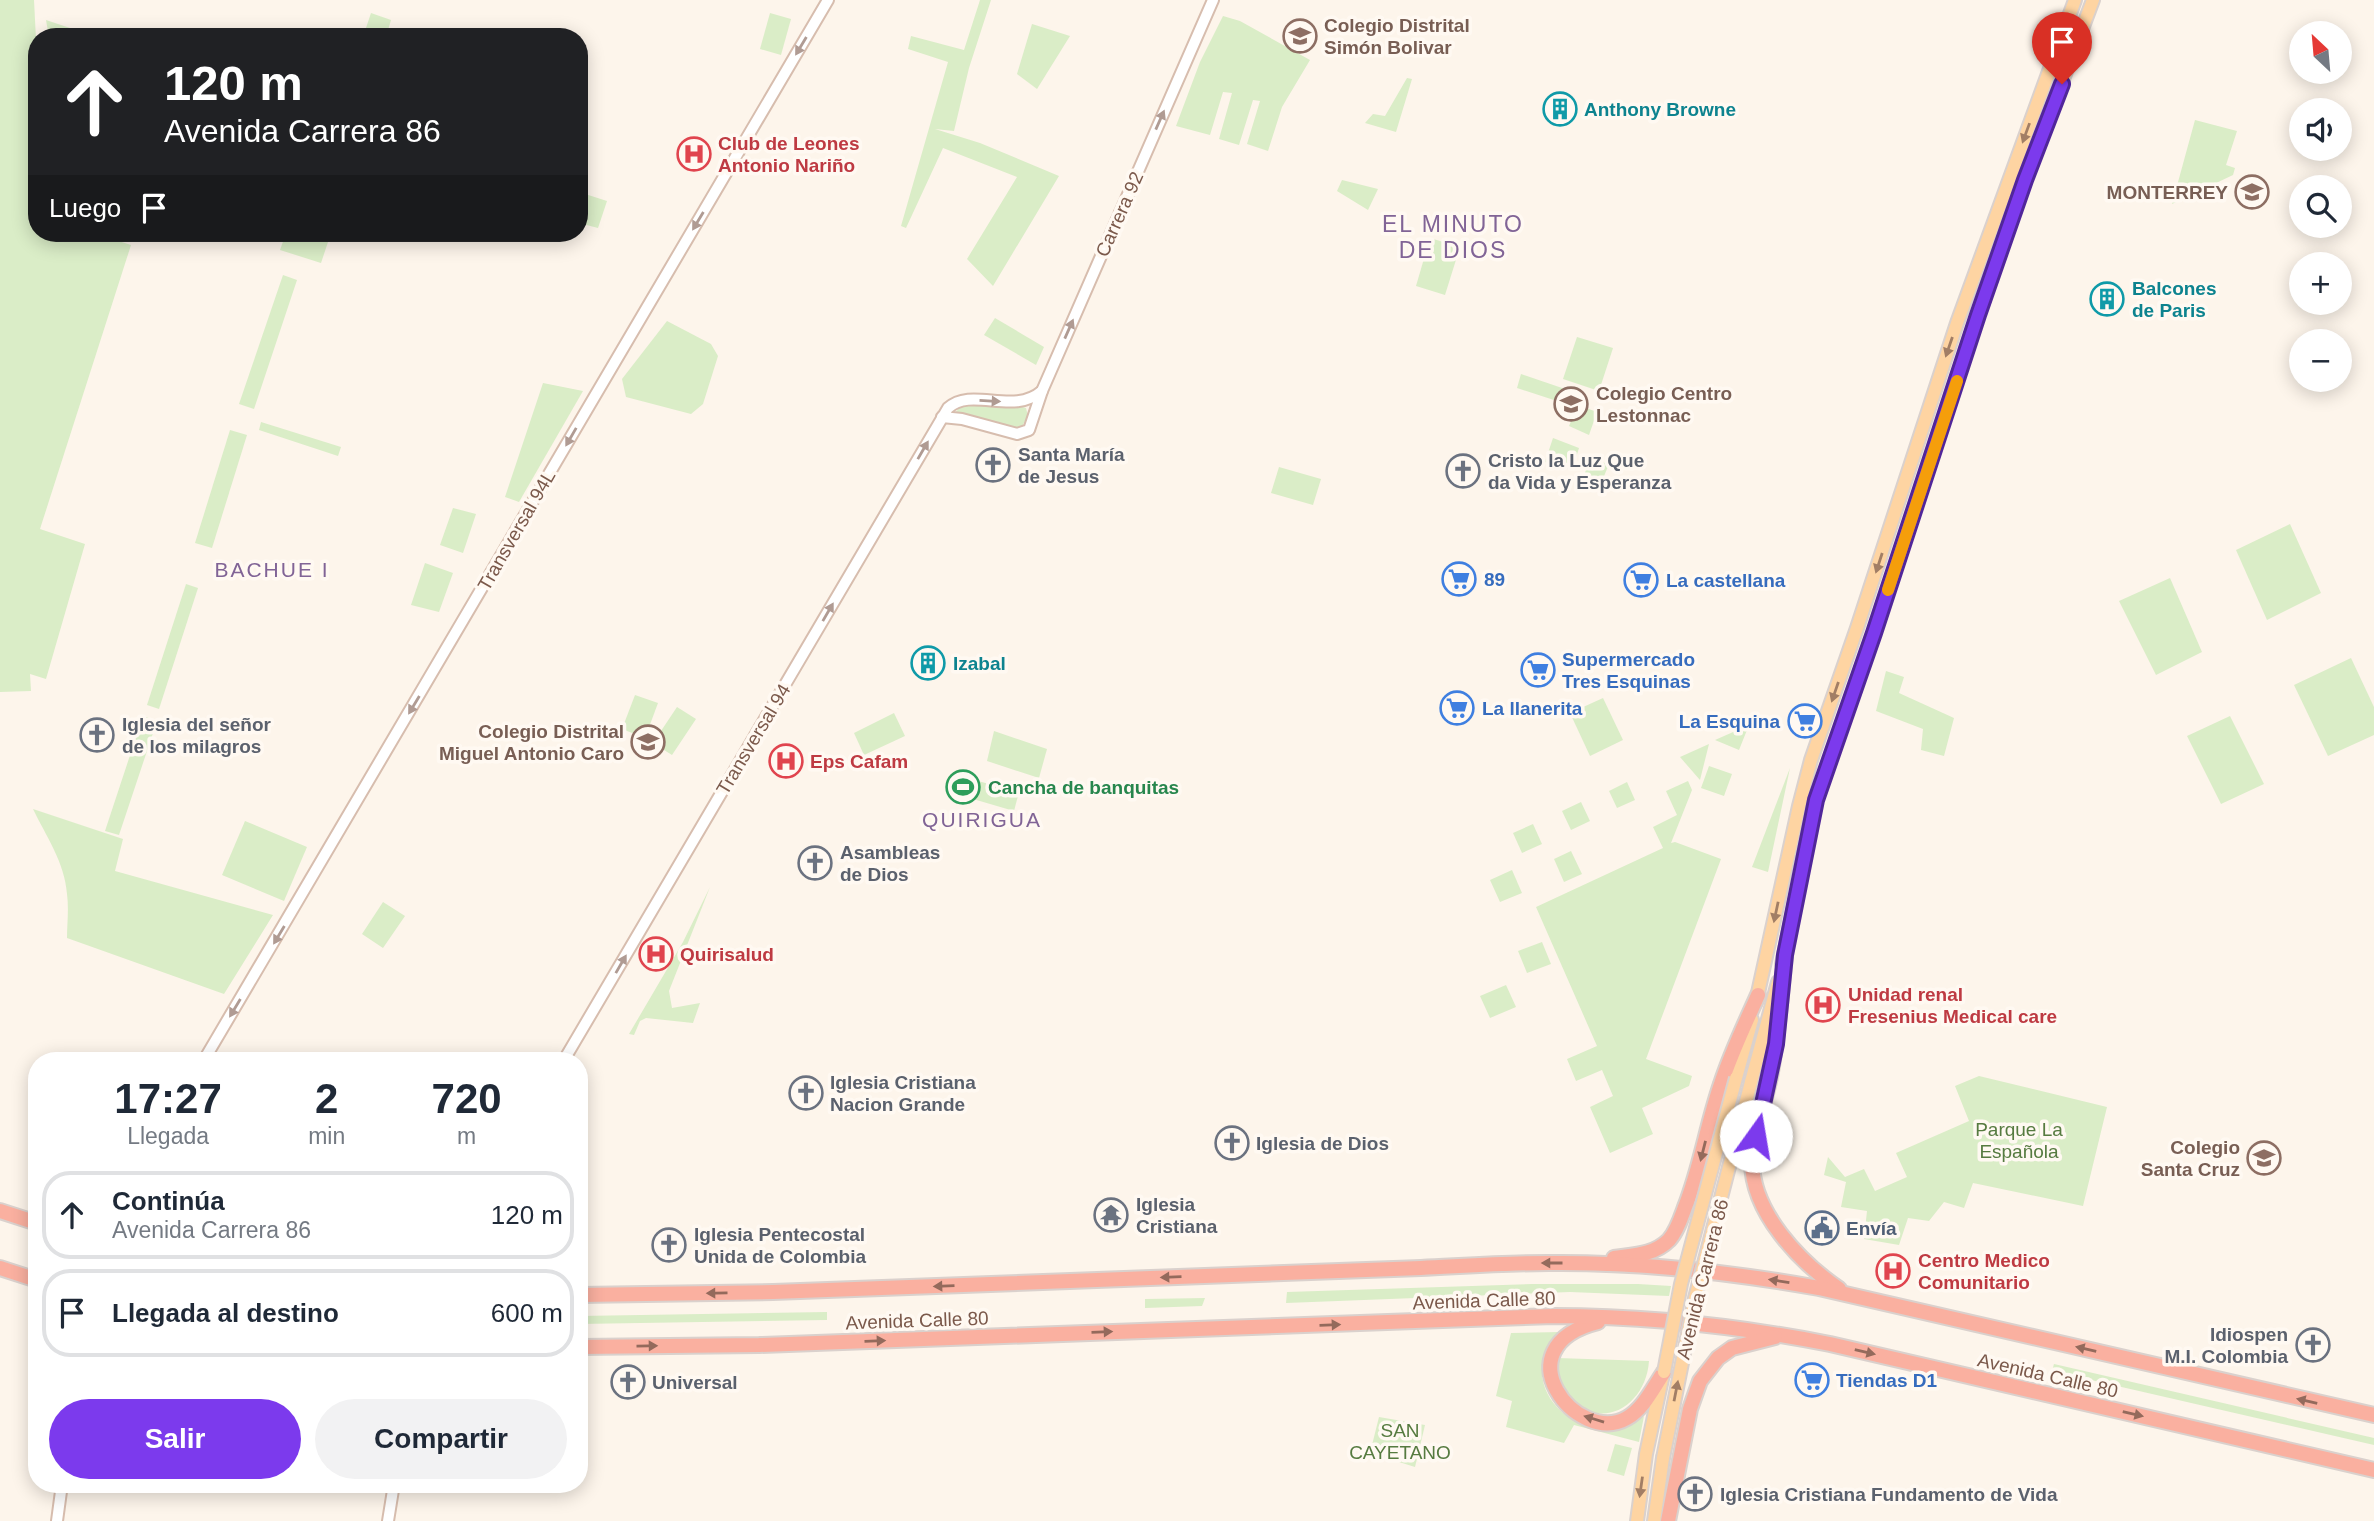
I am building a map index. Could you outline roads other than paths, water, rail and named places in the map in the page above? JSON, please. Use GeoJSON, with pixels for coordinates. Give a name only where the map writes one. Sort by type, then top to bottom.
{"type":"FeatureCollection","features":[{"type":"Feature","properties":{"kind":"highway"},"geometry":{"type":"LineString","coordinates":[[1785,955],[1776,1044],[1752,1152],[1753,1174],[1764,1205],[1787,1242],[1821,1276],[1846,1293]]}},
{"type":"Feature","properties":{"kind":"highway"},"geometry":{"type":"LineString","coordinates":[[1578,1263],[1645,1254],[1660,1248],[1671,1238],[1701,1162],[1724,1074],[1758,995]]}},
{"type":"Feature","properties":{"kind":"highway"},"geometry":{"type":"LineString","coordinates":[[0,1211],[28,1220]]}},
{"type":"Feature","properties":{"kind":"highway","name":"Avenida Calle 80"},"geometry":{"type":"LineString","coordinates":[[588,1295],[773,1292],[1513,1263],[1578,1263],[1740,1275],[1846,1293],[2374,1415]]}},
{"type":"Feature","properties":{"kind":"highway"},"geometry":{"type":"LineString","coordinates":[[0,1268],[28,1277]]}},
{"type":"Feature","properties":{"kind":"highway","name":"Avenida Calle 80"},"geometry":{"type":"LineString","coordinates":[[588,1347],[759,1345],[1554,1316],[1616,1317],[1699,1323],[1787,1335],[2374,1470]]}},
{"type":"Feature","properties":{"kind":"highway"},"geometry":{"type":"LineString","coordinates":[[1616,1317],[1581,1326],[1555,1347],[1550,1364],[1552,1381],[1569,1407],[1586,1418],[1614,1423],[1630,1416],[1664,1372]]}},
{"type":"Feature","properties":{"kind":"highway"},"geometry":{"type":"LineString","coordinates":[[1668,1521],[1690,1409],[1705,1371],[1718,1358],[1740,1345],[1787,1335]]}},
{"type":"Feature","properties":{"kind":"main road","name":"Transversal 94L"},"geometry":{"type":"LineString","coordinates":[[209,1052],[828,0]]}},
{"type":"Feature","properties":{"kind":"main road","name":"Carrera 92"},"geometry":{"type":"LineString","coordinates":[[942,417],[962,419],[1017,434],[1029,430],[1042,391],[1213,0]]}},
{"type":"Feature","properties":{"kind":"main road","name":"Avenida Carrera 86"},"geometry":{"type":"LineString","coordinates":[[1637,1521],[1646,1454],[1681,1284],[1758,995],[1811,760],[1957,323],[2075,0]]}},
{"type":"Feature","properties":{"kind":"main road","name":"Avenida Carrera 86"},"geometry":{"type":"LineString","coordinates":[[1654,1521],[1663,1458],[1695,1298],[1785,955],[1820,789],[1978,315],[2025,180],[2093,0]]}},
{"type":"Feature","properties":{"kind":"main road","name":"Transversal 94"},"geometry":{"type":"LineString","coordinates":[[569,1052],[942,417],[958,401],[1024,402],[1042,391]]}},
{"type":"Feature","properties":{"kind":"main road"},"geometry":{"type":"LineString","coordinates":[[57,1521],[61,1493]]}},
{"type":"Feature","properties":{"kind":"main road"},"geometry":{"type":"LineString","coordinates":[[388,1521],[393,1493]]}},
{"type":"Feature","properties":{"kind":"place","name":"Colegio Distrital Simón Bolivar"},"geometry":{"type":"Point","coordinates":[1300,36]}},
{"type":"Feature","properties":{"kind":"place","name":"Anthony Browne"},"geometry":{"type":"Point","coordinates":[1560,109]}},
{"type":"Feature","properties":{"kind":"place","name":"Club de Leones Antonio Nariño"},"geometry":{"type":"Point","coordinates":[694,154]}},
{"type":"Feature","properties":{"kind":"place","name":"MONTERREY"},"geometry":{"type":"Point","coordinates":[2252,192]}},
{"type":"Feature","properties":{"kind":"place","name":"Balcones de Paris"},"geometry":{"type":"Point","coordinates":[2107,299]}},
{"type":"Feature","properties":{"kind":"place","name":"Colegio Centro Lestonnac"},"geometry":{"type":"Point","coordinates":[1571,404]}},
{"type":"Feature","properties":{"kind":"place","name":"Santa María de Jesus"},"geometry":{"type":"Point","coordinates":[993,465]}},
{"type":"Feature","properties":{"kind":"place","name":"Cristo la Luz Que da Vida y Esperanza"},"geometry":{"type":"Point","coordinates":[1463,471]}},
{"type":"Feature","properties":{"kind":"place","name":"89"},"geometry":{"type":"Point","coordinates":[1459,579]}},
{"type":"Feature","properties":{"kind":"place","name":"La castellana"},"geometry":{"type":"Point","coordinates":[1641,580]}},
{"type":"Feature","properties":{"kind":"place","name":"Izabal"},"geometry":{"type":"Point","coordinates":[928,663]}},
{"type":"Feature","properties":{"kind":"place","name":"Supermercado Tres Esquinas"},"geometry":{"type":"Point","coordinates":[1538,670]}},
{"type":"Feature","properties":{"kind":"place","name":"La llanerita"},"geometry":{"type":"Point","coordinates":[1457,708]}},
{"type":"Feature","properties":{"kind":"place","name":"La Esquina"},"geometry":{"type":"Point","coordinates":[1805,721]}},
{"type":"Feature","properties":{"kind":"place","name":"Iglesia del señor de los milagros"},"geometry":{"type":"Point","coordinates":[97,735]}},
{"type":"Feature","properties":{"kind":"place","name":"Colegio Distrital Miguel Antonio Caro"},"geometry":{"type":"Point","coordinates":[648,742]}},
{"type":"Feature","properties":{"kind":"place","name":"Eps Cafam"},"geometry":{"type":"Point","coordinates":[786,761]}},
{"type":"Feature","properties":{"kind":"place","name":"Cancha de banquitas"},"geometry":{"type":"Point","coordinates":[963,787]}},
{"type":"Feature","properties":{"kind":"place","name":"Asambleas de Dios"},"geometry":{"type":"Point","coordinates":[815,863]}},
{"type":"Feature","properties":{"kind":"place","name":"Quirisalud"},"geometry":{"type":"Point","coordinates":[656,954]}},
{"type":"Feature","properties":{"kind":"place","name":"Unidad renal Fresenius Medical care"},"geometry":{"type":"Point","coordinates":[1823,1005]}},
{"type":"Feature","properties":{"kind":"place","name":"Iglesia Cristiana Nacion Grande"},"geometry":{"type":"Point","coordinates":[806,1093]}},
{"type":"Feature","properties":{"kind":"place","name":"Iglesia de Dios"},"geometry":{"type":"Point","coordinates":[1232,1143]}},
{"type":"Feature","properties":{"kind":"place","name":"Colegio Santa Cruz"},"geometry":{"type":"Point","coordinates":[2264,1158]}},
{"type":"Feature","properties":{"kind":"place","name":"Iglesia Cristiana"},"geometry":{"type":"Point","coordinates":[1111,1215]}},
{"type":"Feature","properties":{"kind":"place","name":"Envía"},"geometry":{"type":"Point","coordinates":[1822,1228]}},
{"type":"Feature","properties":{"kind":"place","name":"Iglesia Pentecostal Unida de Colombia"},"geometry":{"type":"Point","coordinates":[669,1245]}},
{"type":"Feature","properties":{"kind":"place","name":"Centro Medico Comunitario"},"geometry":{"type":"Point","coordinates":[1893,1271]}},
{"type":"Feature","properties":{"kind":"place","name":"Idiospen M.I. Colombia"},"geometry":{"type":"Point","coordinates":[2313,1345]}},
{"type":"Feature","properties":{"kind":"place","name":"Tiendas D1"},"geometry":{"type":"Point","coordinates":[1812,1380]}},
{"type":"Feature","properties":{"kind":"place","name":"Universal"},"geometry":{"type":"Point","coordinates":[628,1382]}},
{"type":"Feature","properties":{"kind":"place","name":"Iglesia Cristiana Fundamento de Vida"},"geometry":{"type":"Point","coordinates":[1695,1494]}},
{"type":"Feature","properties":{"kind":"district","name":"EL MINUTO DE DIOS"},"geometry":{"type":"Point","coordinates":[1453,237]}},
{"type":"Feature","properties":{"kind":"district","name":"BACHUE I"},"geometry":{"type":"Point","coordinates":[272,570]}},
{"type":"Feature","properties":{"kind":"district","name":"QUIRIGUA"},"geometry":{"type":"Point","coordinates":[982,820]}},
{"type":"Feature","properties":{"kind":"park label","name":"Parque La Española"},"geometry":{"type":"Point","coordinates":[2019,1140]}},
{"type":"Feature","properties":{"kind":"park label","name":"SAN CAYETANO"},"geometry":{"type":"Point","coordinates":[1400,1441]}}]}
